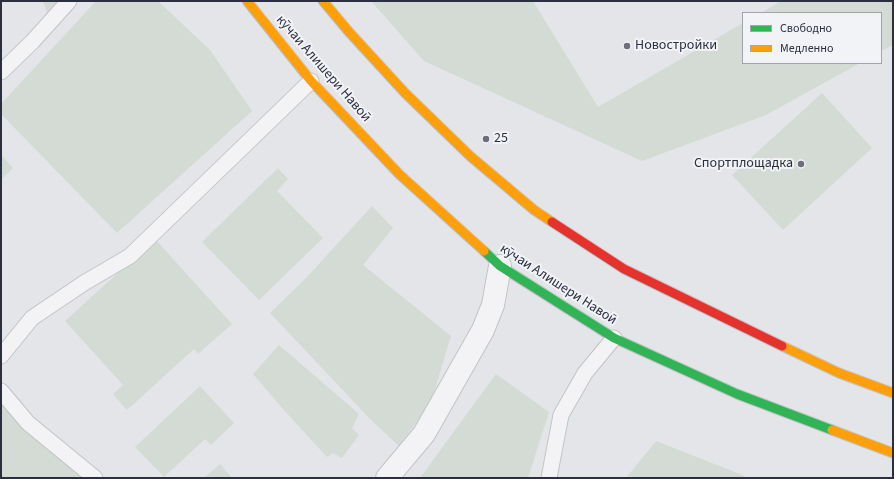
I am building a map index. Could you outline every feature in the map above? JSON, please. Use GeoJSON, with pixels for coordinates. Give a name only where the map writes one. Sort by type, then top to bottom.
{"type":"FeatureCollection","features":[{"type":"Feature","properties":{"kind":"street","name":"кӯчаи Алишери Навоӣ"},"geometry":{"type":"LineString","coordinates":[[247,1],[311,81],[399,174],[500,266],[614,338],[737,394],[893,453]]}},
{"type":"Feature","properties":{"kind":"street"},"geometry":{"type":"LineString","coordinates":[[323,1],[405,93],[470,156],[534,210],[624,269],[839,373],[893,393]]}},
{"type":"Feature","properties":{"kind":"street"},"geometry":{"type":"LineString","coordinates":[[387,478],[424,434],[483,330],[493,305],[500,266]]}},
{"type":"Feature","properties":{"kind":"lane"},"geometry":{"type":"LineString","coordinates":[[1,72],[32,42],[69,1]]}},
{"type":"Feature","properties":{"kind":"lane"},"geometry":{"type":"LineString","coordinates":[[1,356],[32,318],[84,283],[130,256],[311,81]]}},
{"type":"Feature","properties":{"kind":"lane"},"geometry":{"type":"LineString","coordinates":[[549,478],[561,415],[585,374],[614,338]]}},
{"type":"Feature","properties":{"kind":"lane"},"geometry":{"type":"LineString","coordinates":[[1,391],[28,423],[96,478]]}},
{"type":"Feature","properties":{"kind":"shaded area"},"geometry":{"type":"Polygon","coordinates":[[[43,1],[62,1],[48,16],[43,1]]]}},
{"type":"Feature","properties":{"kind":"shaded area"},"geometry":{"type":"Polygon","coordinates":[[[96,1],[158,1],[210,50],[252,111],[117,233],[1,114],[1,104],[96,1]]]}},
{"type":"Feature","properties":{"kind":"shaded area"},"geometry":{"type":"Polygon","coordinates":[[[371,1],[533,1],[598,107],[742,24],[742,64],[858,64],[766,115],[642,161],[424,61],[371,1]]]}},
{"type":"Feature","properties":{"kind":"shaded area"},"geometry":{"type":"Polygon","coordinates":[[[781,1],[893,1],[893,45],[882,50],[882,12],[763,12],[781,1]]]}},
{"type":"Feature","properties":{"kind":"shaded area"},"geometry":{"type":"Polygon","coordinates":[[[822,93],[872,148],[783,230],[732,175],[822,93]]]}},
{"type":"Feature","properties":{"kind":"shaded area"},"geometry":{"type":"Polygon","coordinates":[[[1,155],[13,168],[1,180],[1,155]]]}},
{"type":"Feature","properties":{"kind":"shaded area"},"geometry":{"type":"Polygon","coordinates":[[[278,168],[288,179],[277,191],[323,238],[259,300],[202,242],[278,168]]]}},
{"type":"Feature","properties":{"kind":"shaded area"},"geometry":{"type":"Polygon","coordinates":[[[372,206],[393,228],[363,265],[451,336],[431,402],[399,446],[369,418],[270,313],[306,278],[372,206]]]}},
{"type":"Feature","properties":{"kind":"shaded area"},"geometry":{"type":"Polygon","coordinates":[[[155,239],[232,324],[198,354],[194,349],[127,410],[113,394],[123,385],[65,321],[155,239]]]}},
{"type":"Feature","properties":{"kind":"shaded area"},"geometry":{"type":"Polygon","coordinates":[[[279,345],[359,414],[352,428],[359,435],[342,458],[333,453],[327,457],[253,374],[279,345]]]}},
{"type":"Feature","properties":{"kind":"shaded area"},"geometry":{"type":"Polygon","coordinates":[[[496,374],[549,412],[528,478],[420,478],[496,374]]]}},
{"type":"Feature","properties":{"kind":"shaded area"},"geometry":{"type":"Polygon","coordinates":[[[200,386],[234,423],[211,445],[205,439],[164,477],[135,447],[200,386]]]}},
{"type":"Feature","properties":{"kind":"shaded area"},"geometry":{"type":"Polygon","coordinates":[[[1,404],[26,431],[84,478],[1,478],[1,404]]]}},
{"type":"Feature","properties":{"kind":"shaded area"},"geometry":{"type":"Polygon","coordinates":[[[656,441],[740,474],[747,478],[626,478],[656,441]]]}},
{"type":"Feature","properties":{"kind":"shaded area"},"geometry":{"type":"Polygon","coordinates":[[[220,464],[232,478],[204,478],[220,464]]]}},
{"type":"Feature","properties":{"kind":"traffic: fast"},"geometry":{"type":"LineString","coordinates":[[484,251],[500,266],[614,338],[737,394],[832,430]]}},
{"type":"Feature","properties":{"kind":"traffic: slow"},"geometry":{"type":"LineString","coordinates":[[247,1],[311,81],[399,174],[484,251]]}},
{"type":"Feature","properties":{"kind":"traffic: slow"},"geometry":{"type":"LineString","coordinates":[[323,1],[349,32],[405,93],[470,156],[534,210],[552,222]]}},
{"type":"Feature","properties":{"kind":"traffic: slow"},"geometry":{"type":"LineString","coordinates":[[782,346],[839,373],[893,393]]}},
{"type":"Feature","properties":{"kind":"traffic: slow"},"geometry":{"type":"LineString","coordinates":[[832,430],[893,453]]}},
{"type":"Feature","properties":{"kind":"traffic: jam"},"geometry":{"type":"LineString","coordinates":[[552,222],[624,269],[782,346]]}},
{"type":"Feature","properties":{"kind":"place","name":"Новостройки"},"geometry":{"type":"Point","coordinates":[627,46]}},
{"type":"Feature","properties":{"kind":"place","name":"25"},"geometry":{"type":"Point","coordinates":[486,139]}},
{"type":"Feature","properties":{"kind":"place","name":"Спортплощадка"},"geometry":{"type":"Point","coordinates":[801,164]}}]}
